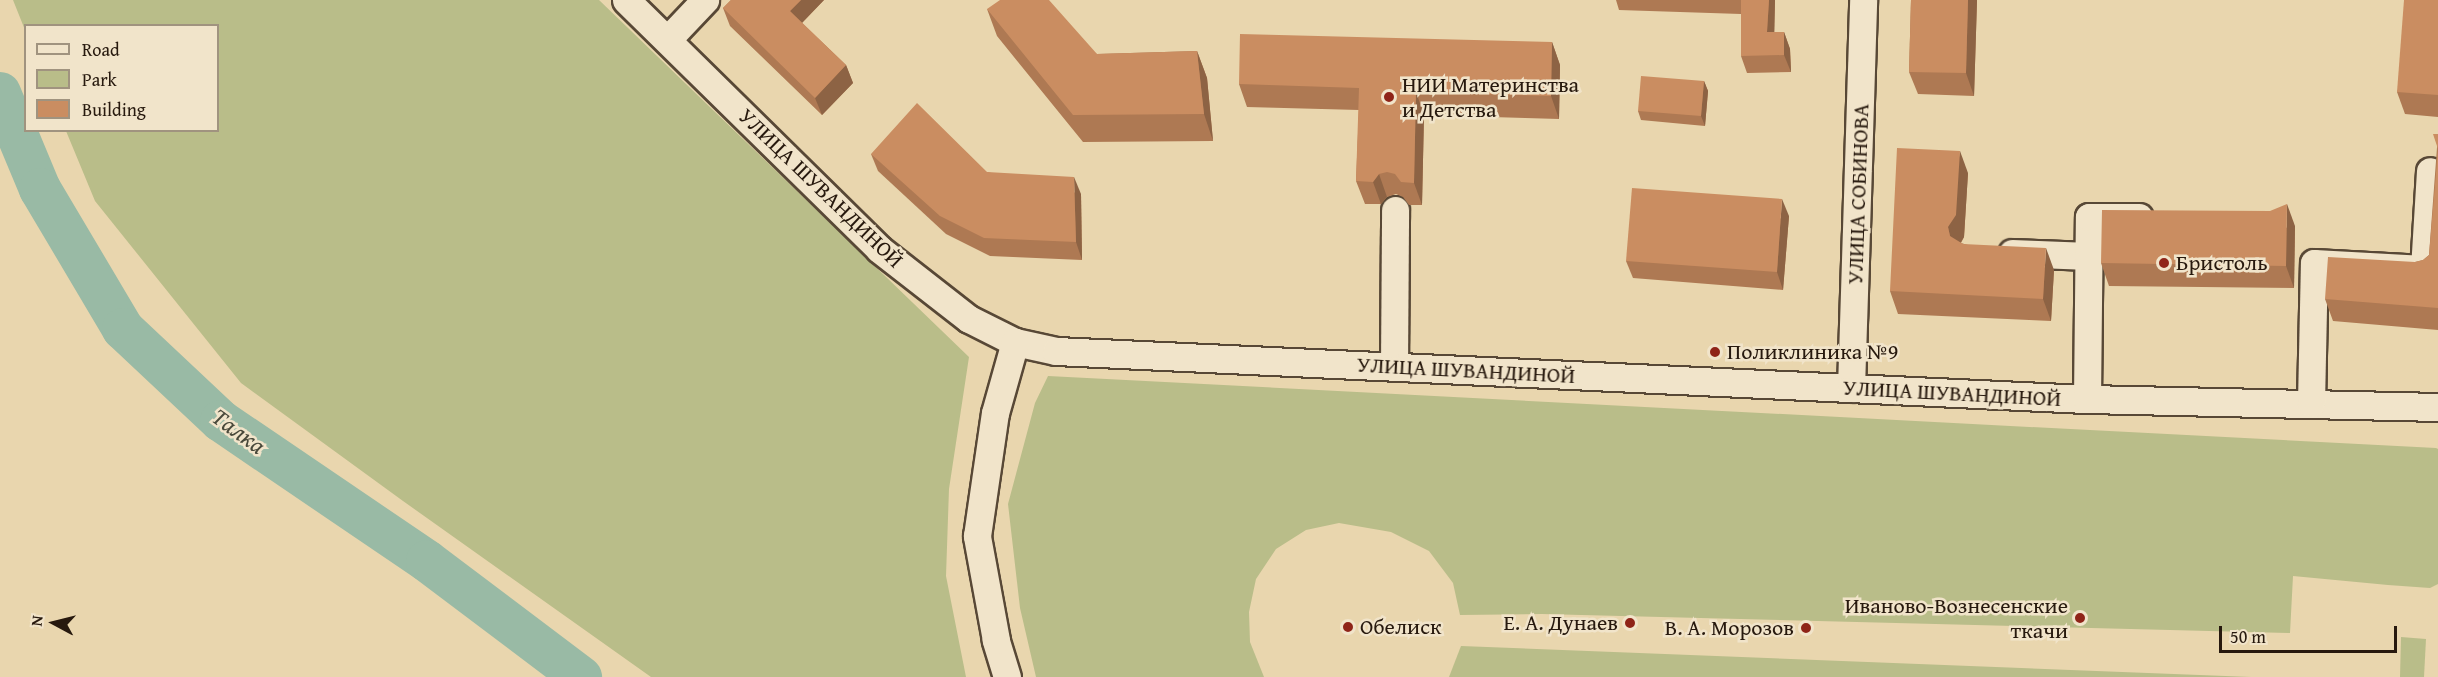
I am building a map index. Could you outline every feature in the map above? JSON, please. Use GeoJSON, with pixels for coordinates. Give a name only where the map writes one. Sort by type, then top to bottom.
{"type":"FeatureCollection","features":[{"type":"Feature","properties":{"kind":"street","name":"УЛИЦА ШУВАНДИНОЙ"},"geometry":{"type":"LineString","coordinates":[[627,0],[879,249],[969,319],[1015,342],[1056,351],[2087,399],[2311,402],[2438,407]]}},
{"type":"Feature","properties":{"kind":"street"},"geometry":{"type":"LineString","coordinates":[[668,39],[705,0]]}},
{"type":"Feature","properties":{"kind":"street","name":"УЛИЦА СОБИНОВА"},"geometry":{"type":"LineString","coordinates":[[1851,388],[1863,0]]}},
{"type":"Feature","properties":{"kind":"street"},"geometry":{"type":"LineString","coordinates":[[2311,402],[2314,263],[2424,269],[2430,171]]}},
{"type":"Feature","properties":{"kind":"street"},"geometry":{"type":"LineString","coordinates":[[1394,367],[1395,210]]}},
{"type":"Feature","properties":{"kind":"street"},"geometry":{"type":"LineString","coordinates":[[2087,399],[2089,217],[2160,217]]}},
{"type":"Feature","properties":{"kind":"street"},"geometry":{"type":"LineString","coordinates":[[1983,252],[2089,256]]}},
{"type":"Feature","properties":{"kind":"street"},"geometry":{"type":"LineString","coordinates":[[1007,677],[996,640],[977,536],[995,413],[1015,342]]}},
{"type":"Feature","properties":{"kind":"green space"},"geometry":{"type":"Polygon","coordinates":[[[13,0],[599,0],[969,357],[949,489],[946,576],[966,677],[651,677],[241,383],[95,201],[66,132],[219,132],[219,24],[24,24],[24,28],[13,0]]]}},
{"type":"Feature","properties":{"kind":"green space"},"geometry":{"type":"Polygon","coordinates":[[[1048,376],[2436,448],[2438,449],[2438,584],[2430,588],[2293,576],[2290,633],[1542,614],[1460,615],[1453,583],[1429,551],[1391,532],[1339,523],[1306,530],[1276,549],[1256,579],[1249,612],[1250,642],[1264,677],[1036,677],[1020,608],[1008,504],[1035,403],[1048,376]]]}},
{"type":"Feature","properties":{"kind":"green space"},"geometry":{"type":"Polygon","coordinates":[[[2401,637],[2426,639],[2424,677],[2400,677],[2401,637]]]}},
{"type":"Feature","properties":{"kind":"green space"},"geometry":{"type":"Polygon","coordinates":[[[1461,646],[2251,677],[1449,677],[1461,646]]]}},
{"type":"Feature","properties":{"kind":"building"},"geometry":{"type":"Polygon","coordinates":[[[731,0],[801,0],[790,11],[846,65],[815,98],[723,8],[731,0]]]}},
{"type":"Feature","properties":{"kind":"building"},"geometry":{"type":"Polygon","coordinates":[[[1000,0],[1049,0],[1097,54],[1197,51],[1204,114],[1073,115],[987,9],[1000,0]]]}},
{"type":"Feature","properties":{"kind":"building"},"geometry":{"type":"Polygon","coordinates":[[[1741,0],[1769,0],[1767,32],[1784,32],[1784,55],[1741,56],[1741,0]]]}},
{"type":"Feature","properties":{"kind":"building"},"geometry":{"type":"Polygon","coordinates":[[[1911,0],[1968,0],[1966,73],[1909,72],[1911,0]]]}},
{"type":"Feature","properties":{"kind":"building"},"geometry":{"type":"Polygon","coordinates":[[[2404,0],[2438,0],[2438,95],[2397,92],[2404,0]]]}},
{"type":"Feature","properties":{"kind":"building"},"geometry":{"type":"Polygon","coordinates":[[[1240,34],[1552,42],[1551,96],[1416,92],[1414,183],[1401,182],[1395,174],[1387,172],[1379,174],[1373,182],[1356,181],[1359,88],[1239,84],[1240,34]]]}},
{"type":"Feature","properties":{"kind":"building"},"geometry":{"type":"Polygon","coordinates":[[[1641,76],[1704,81],[1701,116],[1638,111],[1641,76]]]}},
{"type":"Feature","properties":{"kind":"building"},"geometry":{"type":"Polygon","coordinates":[[[917,103],[987,172],[1074,177],[1076,242],[984,238],[940,216],[871,154],[917,103]]]}},
{"type":"Feature","properties":{"kind":"building"},"geometry":{"type":"Polygon","coordinates":[[[2433,134],[2438,134],[2438,149],[2433,134]]]}},
{"type":"Feature","properties":{"kind":"building"},"geometry":{"type":"Polygon","coordinates":[[[1897,148],[1960,151],[1956,215],[1948,227],[1950,236],[1963,244],[2046,248],[2043,299],[1890,291],[1897,148]]]}},
{"type":"Feature","properties":{"kind":"building"},"geometry":{"type":"Polygon","coordinates":[[[2438,149],[2438,308],[2325,299],[2328,257],[2415,262],[2429,255],[2438,149]]]}},
{"type":"Feature","properties":{"kind":"building"},"geometry":{"type":"Polygon","coordinates":[[[1632,188],[1782,199],[1777,272],[1626,261],[1632,188]]]}},
{"type":"Feature","properties":{"kind":"building"},"geometry":{"type":"Polygon","coordinates":[[[2287,204],[2286,266],[2101,263],[2102,210],[2270,211],[2287,204]]]}},
{"type":"Feature","properties":{"kind":"waterway","name":"Талка"},"geometry":{"type":"LineString","coordinates":[[0,93],[40,189],[123,329],[221,421],[427,561],[581,677]]}},
{"type":"Feature","properties":{"kind":"place","name":"НИИ Материнства и Детства"},"geometry":{"type":"Point","coordinates":[1389,97]}},
{"type":"Feature","properties":{"kind":"place","name":"Бристоль"},"geometry":{"type":"Point","coordinates":[2164,263]}},
{"type":"Feature","properties":{"kind":"place","name":"Поликлиника №9"},"geometry":{"type":"Point","coordinates":[1715,352]}},
{"type":"Feature","properties":{"kind":"place","name":"Иваново-Вознесенские ткачи"},"geometry":{"type":"Point","coordinates":[2080,618]}},
{"type":"Feature","properties":{"kind":"place","name":"Е. А. Дунаев"},"geometry":{"type":"Point","coordinates":[1630,623]}},
{"type":"Feature","properties":{"kind":"place","name":"Обелиск"},"geometry":{"type":"Point","coordinates":[1348,627]}},
{"type":"Feature","properties":{"kind":"place","name":"В. А. Морозов"},"geometry":{"type":"Point","coordinates":[1806,628]}}]}
